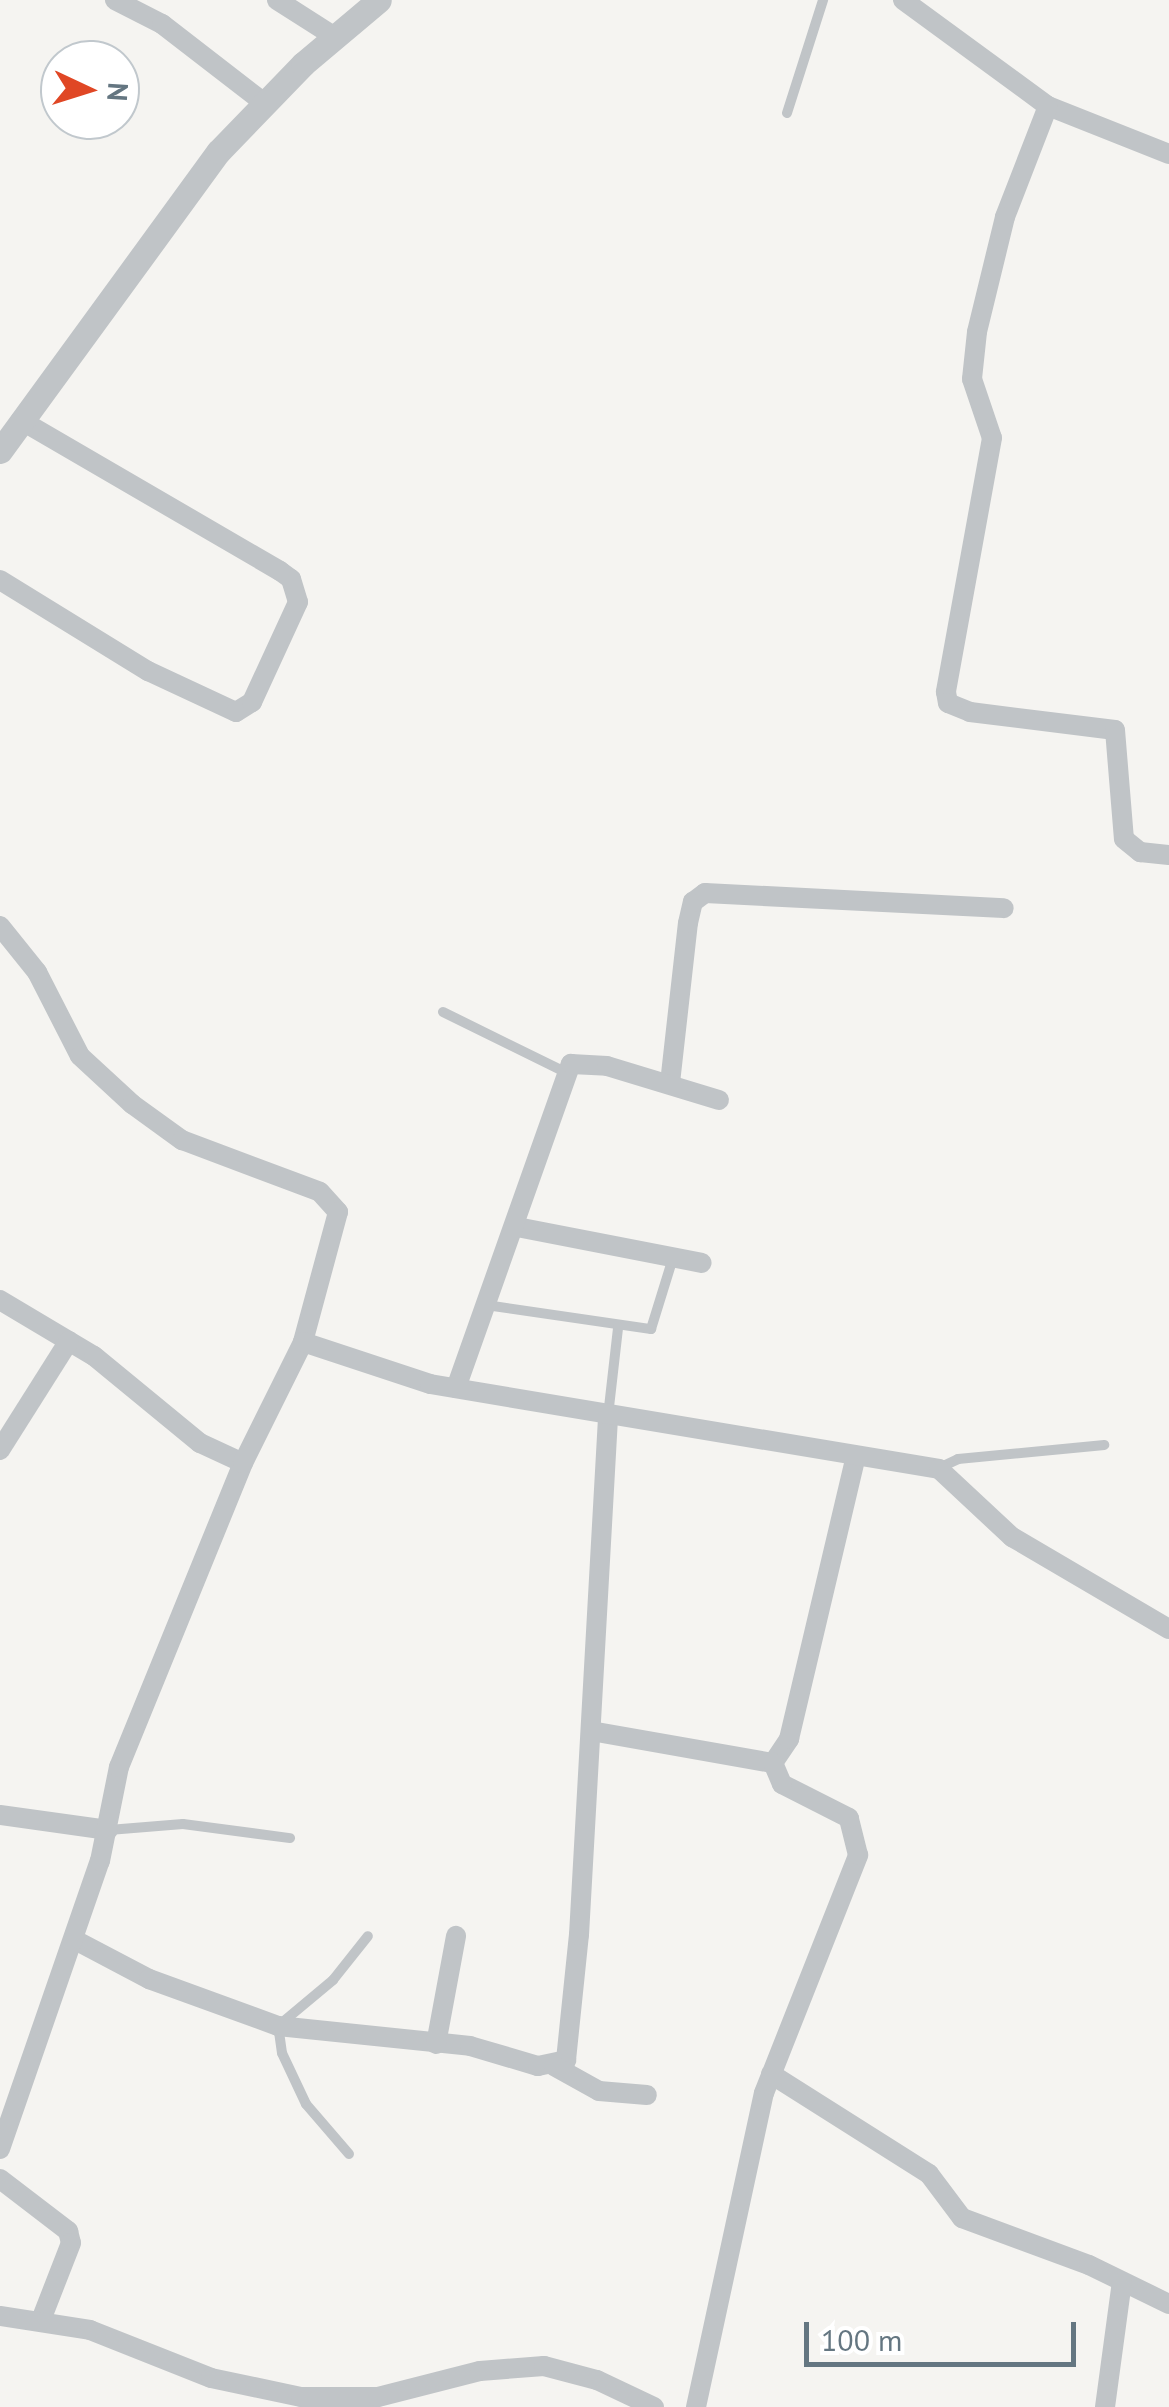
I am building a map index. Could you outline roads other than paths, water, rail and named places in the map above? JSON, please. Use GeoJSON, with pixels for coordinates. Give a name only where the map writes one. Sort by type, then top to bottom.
{"type":"FeatureCollection","features":[{"type":"Feature","properties":{"kind":"street"},"geometry":{"type":"LineString","coordinates":[[115,0],[162,24],[263,102]]}},
{"type":"Feature","properties":{"kind":"street"},"geometry":{"type":"LineString","coordinates":[[277,0],[335,37]]}},
{"type":"Feature","properties":{"kind":"street"},"geometry":{"type":"LineString","coordinates":[[0,580],[148,671],[236,712],[252,702],[298,602],[291,578],[9,431],[134,260],[263,102],[379,0]]}},
{"type":"Feature","properties":{"kind":"street"},"geometry":{"type":"LineString","coordinates":[[903,0],[1048,106],[1169,154]]}},
{"type":"Feature","properties":{"kind":"street"},"geometry":{"type":"LineString","coordinates":[[1048,106],[1005,217],[976,332],[972,378],[992,438],[946,692],[948,704],[970,712],[1115,730],[1124,839],[1140,852],[1169,855]]}},
{"type":"Feature","properties":{"kind":"street"},"geometry":{"type":"LineString","coordinates":[[670,1083],[688,922],[693,902],[705,893],[1004,908]]}},
{"type":"Feature","properties":{"kind":"street"},"geometry":{"type":"LineString","coordinates":[[0,926],[38,972],[80,1056],[132,1104],[182,1140],[320,1192],[338,1212],[303,1342],[243,1463],[119,1767],[108,1830],[75,1940],[0,2150]]}},
{"type":"Feature","properties":{"kind":"street"},"geometry":{"type":"LineString","coordinates":[[456,1388],[517,1227],[565,1072],[582,1062],[670,1083],[718,1100]]}},
{"type":"Feature","properties":{"kind":"street"},"geometry":{"type":"LineString","coordinates":[[517,1227],[702,1263]]}},
{"type":"Feature","properties":{"kind":"street"},"geometry":{"type":"LineString","coordinates":[[0,1300],[70,1341],[200,1443],[243,1463]]}},
{"type":"Feature","properties":{"kind":"street"},"geometry":{"type":"LineString","coordinates":[[0,1450],[70,1341]]}},
{"type":"Feature","properties":{"kind":"street"},"geometry":{"type":"LineString","coordinates":[[303,1342],[381,1372],[456,1388],[608,1418],[938,1468],[1012,1538],[1169,1629]]}},
{"type":"Feature","properties":{"kind":"street"},"geometry":{"type":"LineString","coordinates":[[554,2066],[566,2060],[571,2046],[608,1418]]}},
{"type":"Feature","properties":{"kind":"street"},"geometry":{"type":"LineString","coordinates":[[773,1763],[788,1739],[856,1456]]}},
{"type":"Feature","properties":{"kind":"street"},"geometry":{"type":"LineString","coordinates":[[590,1731],[773,1763]]}},
{"type":"Feature","properties":{"kind":"street"},"geometry":{"type":"LineString","coordinates":[[696,2407],[746,2160],[771,2074],[859,1842],[850,1818],[782,1784],[773,1763]]}},
{"type":"Feature","properties":{"kind":"street"},"geometry":{"type":"LineString","coordinates":[[0,1816],[108,1830]]}},
{"type":"Feature","properties":{"kind":"street"},"geometry":{"type":"LineString","coordinates":[[436,2044],[456,1936]]}},
{"type":"Feature","properties":{"kind":"street"},"geometry":{"type":"LineString","coordinates":[[75,1940],[149,1979],[278,2026],[436,2044],[554,2066],[599,2090],[648,2096]]}},
{"type":"Feature","properties":{"kind":"street"},"geometry":{"type":"LineString","coordinates":[[771,2074],[929,2174],[962,2218],[1169,2304]]}},
{"type":"Feature","properties":{"kind":"street"},"geometry":{"type":"LineString","coordinates":[[0,2179],[68,2231],[70,2243],[41,2320]]}},
{"type":"Feature","properties":{"kind":"street"},"geometry":{"type":"LineString","coordinates":[[1105,2407],[1122,2282]]}},
{"type":"Feature","properties":{"kind":"street"},"geometry":{"type":"LineString","coordinates":[[0,2316],[90,2330],[210,2378],[302,2402],[378,2397],[480,2371],[544,2366],[597,2380],[654,2407]]}},
{"type":"Feature","properties":{"kind":"lane"},"geometry":{"type":"LineString","coordinates":[[787,113],[824,0]]}},
{"type":"Feature","properties":{"kind":"lane"},"geometry":{"type":"LineString","coordinates":[[443,1012],[565,1072]]}},
{"type":"Feature","properties":{"kind":"lane"},"geometry":{"type":"LineString","coordinates":[[486,1305],[618,1328],[652,1329],[660,1319],[673,1257]]}},
{"type":"Feature","properties":{"kind":"lane"},"geometry":{"type":"LineString","coordinates":[[608,1418],[618,1328]]}},
{"type":"Feature","properties":{"kind":"lane"},"geometry":{"type":"LineString","coordinates":[[938,1468],[958,1459],[1104,1445]]}},
{"type":"Feature","properties":{"kind":"lane"},"geometry":{"type":"LineString","coordinates":[[108,1830],[183,1824],[290,1838]]}},
{"type":"Feature","properties":{"kind":"lane"},"geometry":{"type":"LineString","coordinates":[[348,2154],[306,2104],[282,2053],[278,2026],[332,1980],[368,1936]]}}]}
